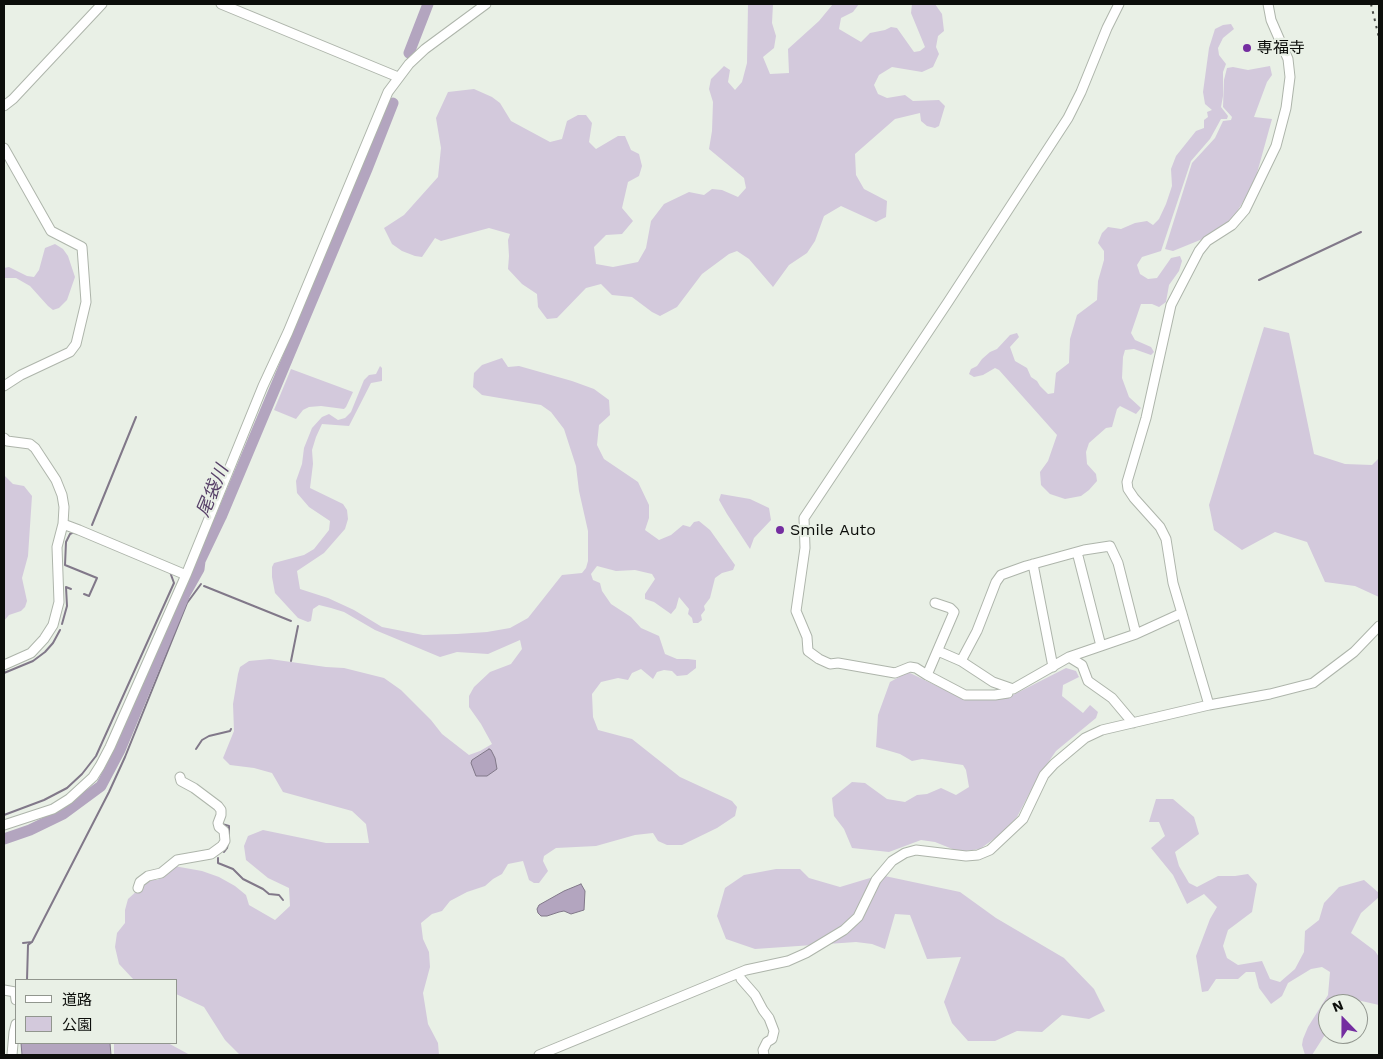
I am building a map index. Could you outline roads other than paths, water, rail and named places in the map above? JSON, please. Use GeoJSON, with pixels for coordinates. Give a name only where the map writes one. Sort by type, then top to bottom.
{"type":"FeatureCollection","features":[{"type":"Feature","properties":{"kind":"street"},"geometry":{"type":"LineString","coordinates":[[4,106],[102,4]]}},
{"type":"Feature","properties":{"kind":"street"},"geometry":{"type":"LineString","coordinates":[[221,4],[398,77]]}},
{"type":"Feature","properties":{"kind":"street"},"geometry":{"type":"LineString","coordinates":[[4,825],[53,809],[69,799],[93,776],[110,747],[186,575],[263,386],[288,332],[388,92],[409,64],[425,49],[486,4]]}},
{"type":"Feature","properties":{"kind":"street"},"geometry":{"type":"LineString","coordinates":[[1009,688],[1008,693],[965,695],[916,668],[910,667],[895,673],[838,663],[830,664],[808,651],[807,637],[796,611],[804,548],[804,518],[1068,118],[1119,4]]}},
{"type":"Feature","properties":{"kind":"street"},"geometry":{"type":"LineString","coordinates":[[1209,705],[1173,583],[1170,554],[1166,539],[1160,527],[1128,489],[1128,482],[1146,418],[1171,305],[1199,251],[1232,225],[1245,210],[1276,146],[1286,108],[1290,78],[1288,59],[1272,20],[1268,4]]}},
{"type":"Feature","properties":{"kind":"street"},"geometry":{"type":"LineString","coordinates":[[4,148],[51,232],[82,247],[86,302],[76,344],[70,352],[21,375],[4,386]]}},
{"type":"Feature","properties":{"kind":"street"},"geometry":{"type":"LineString","coordinates":[[4,438],[7,441],[30,444],[35,448],[56,480],[64,507],[63,524],[57,547],[59,602],[53,626],[31,653],[4,665]]}},
{"type":"Feature","properties":{"kind":"street"},"geometry":{"type":"LineString","coordinates":[[63,524],[186,575]]}},
{"type":"Feature","properties":{"kind":"street"},"geometry":{"type":"LineString","coordinates":[[961,661],[977,631],[996,582],[1002,575],[1077,552],[1110,546],[1118,563],[1136,634]]}},
{"type":"Feature","properties":{"kind":"street"},"geometry":{"type":"LineString","coordinates":[[1077,552],[1101,646]]}},
{"type":"Feature","properties":{"kind":"street"},"geometry":{"type":"LineString","coordinates":[[1033,564],[1053,666]]}},
{"type":"Feature","properties":{"kind":"street"},"geometry":{"type":"LineString","coordinates":[[927,675],[954,612],[950,608],[934,603]]}},
{"type":"Feature","properties":{"kind":"street"},"geometry":{"type":"LineString","coordinates":[[938,651],[961,661],[993,682],[1013,689],[1068,657],[1136,634],[1182,613]]}},
{"type":"Feature","properties":{"kind":"street"},"geometry":{"type":"LineString","coordinates":[[539,1055],[746,970],[797,958],[844,930],[858,917],[876,880],[892,861],[905,853],[916,850],[966,856],[978,855],[990,850],[1023,819],[1044,775],[1085,738],[1102,730],[1313,683],[1349,656],[1379,626]]}},
{"type":"Feature","properties":{"kind":"street"},"geometry":{"type":"LineString","coordinates":[[1068,657],[1082,665],[1088,681],[1112,698],[1133,724]]}},
{"type":"Feature","properties":{"kind":"street"},"geometry":{"type":"LineString","coordinates":[[138,888],[140,882],[148,876],[157,875],[177,860],[211,854],[222,846],[225,841],[224,831],[219,827],[218,823],[221,810],[194,788],[181,781],[180,777]]}},
{"type":"Feature","properties":{"kind":"street"},"geometry":{"type":"LineString","coordinates":[[741,979],[755,995],[769,1018],[774,1031],[772,1039],[767,1042],[763,1050],[764,1055]]}},
{"type":"Feature","properties":{"kind":"street"},"geometry":{"type":"LineString","coordinates":[[12,1055],[15,1028]]}},
{"type":"Feature","properties":{"kind":"waterway","name":"尾袋川"},"geometry":{"type":"LineString","coordinates":[[409,53],[428,4]]}},
{"type":"Feature","properties":{"kind":"waterway","name":"尾袋川"},"geometry":{"type":"LineString","coordinates":[[4,839],[30,830],[63,814],[101,786],[120,750],[185,594],[199,569],[200,561],[221,517],[393,103]]}},
{"type":"Feature","properties":{"kind":"waterway"},"geometry":{"type":"LineString","coordinates":[[1259,280],[1361,232]]}},
{"type":"Feature","properties":{"kind":"waterway"},"geometry":{"type":"LineString","coordinates":[[92,525],[136,417]]}},
{"type":"Feature","properties":{"kind":"waterway"},"geometry":{"type":"LineString","coordinates":[[74,532],[70,534],[66,542],[65,565],[97,578],[89,596],[84,594]]}},
{"type":"Feature","properties":{"kind":"waterway"},"geometry":{"type":"LineString","coordinates":[[4,815],[44,800],[67,788],[82,774],[96,756],[174,583],[170,572]]}},
{"type":"Feature","properties":{"kind":"waterway","name":"尾袋川"},"geometry":{"type":"LineString","coordinates":[[191,581],[196,582]]}},
{"type":"Feature","properties":{"kind":"waterway"},"geometry":{"type":"LineString","coordinates":[[23,943],[32,942],[109,792],[187,603],[201,584]]}},
{"type":"Feature","properties":{"kind":"waterway"},"geometry":{"type":"LineString","coordinates":[[204,586],[291,621]]}},
{"type":"Feature","properties":{"kind":"waterway"},"geometry":{"type":"LineString","coordinates":[[62,624],[67,606],[66,587],[71,589]]}},
{"type":"Feature","properties":{"kind":"waterway"},"geometry":{"type":"LineString","coordinates":[[291,661],[298,626]]}},
{"type":"Feature","properties":{"kind":"waterway"},"geometry":{"type":"LineString","coordinates":[[4,673],[33,661],[45,652],[53,643],[60,630]]}},
{"type":"Feature","properties":{"kind":"waterway"},"geometry":{"type":"LineString","coordinates":[[196,749],[202,740],[209,736],[230,731],[231,729]]}},
{"type":"Feature","properties":{"kind":"waterway"},"geometry":{"type":"LineString","coordinates":[[222,824],[229,826],[229,834]]}},
{"type":"Feature","properties":{"kind":"waterway"},"geometry":{"type":"LineString","coordinates":[[224,852],[228,843]]}},
{"type":"Feature","properties":{"kind":"waterway"},"geometry":{"type":"LineString","coordinates":[[218,858],[218,863],[233,869],[243,879],[269,894],[279,895],[283,900]]}},
{"type":"Feature","properties":{"kind":"waterway"},"geometry":{"type":"LineString","coordinates":[[27,979],[28,945],[32,942]]}},
{"type":"Feature","properties":{"kind":"railway"},"geometry":{"type":"LineString","coordinates":[[1371,4],[1379,38]]}},
{"type":"Feature","properties":{"kind":"place","name":"専福寺"},"geometry":{"type":"Point","coordinates":[1247,48]}},
{"type":"Feature","properties":{"kind":"place","name":"Smile Auto"},"geometry":{"type":"Point","coordinates":[780,530]}}]}
